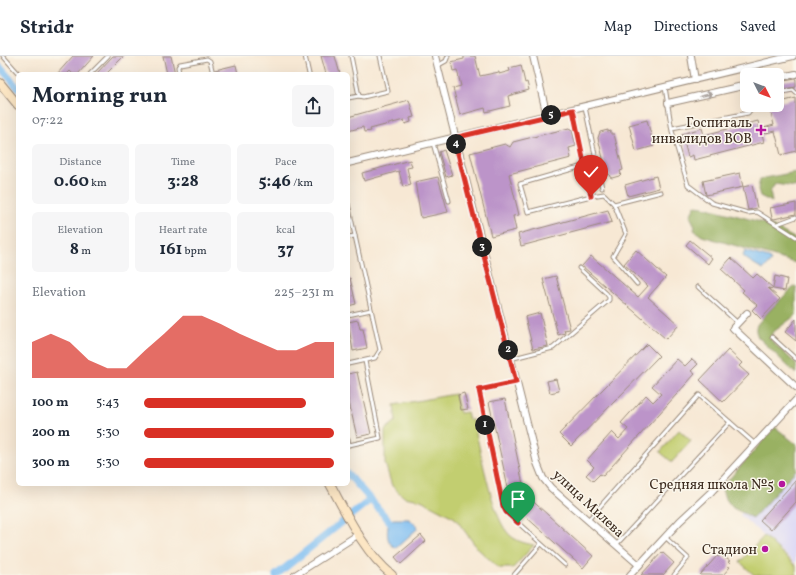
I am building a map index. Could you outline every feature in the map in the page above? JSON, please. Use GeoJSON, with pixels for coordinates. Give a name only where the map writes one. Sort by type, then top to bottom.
{"type":"FeatureCollection","features":[{"type":"Feature","properties":{"kind":"street","name":"улица Милева"},"geometry":{"type":"LineString","coordinates":[[435,56],[454,138],[510,359],[537,463],[543,478],[551,488],[639,565]]}},
{"type":"Feature","properties":{"kind":"street"},"geometry":{"type":"LineString","coordinates":[[533,56],[548,116]]}},
{"type":"Feature","properties":{"kind":"street"},"geometry":{"type":"LineString","coordinates":[[691,56],[695,80]]}},
{"type":"Feature","properties":{"kind":"street"},"geometry":{"type":"LineString","coordinates":[[350,163],[793,56]]}},
{"type":"Feature","properties":{"kind":"street"},"geometry":{"type":"LineString","coordinates":[[784,77],[796,74]]}},
{"type":"Feature","properties":{"kind":"street"},"geometry":{"type":"LineString","coordinates":[[0,83],[16,103]]}},
{"type":"Feature","properties":{"kind":"street"},"geometry":{"type":"LineString","coordinates":[[668,104],[740,87]]}},
{"type":"Feature","properties":{"kind":"street"},"geometry":{"type":"LineString","coordinates":[[747,313],[733,328],[796,388]]}},
{"type":"Feature","properties":{"kind":"street"},"geometry":{"type":"LineString","coordinates":[[630,575],[665,537],[711,492],[796,400]]}},
{"type":"Feature","properties":{"kind":"street"},"geometry":{"type":"LineString","coordinates":[[331,486],[359,534],[381,566],[392,575]]}},
{"type":"Feature","properties":{"kind":"street"},"geometry":{"type":"LineString","coordinates":[[295,575],[359,534]]}},
{"type":"Feature","properties":{"kind":"lane"},"geometry":{"type":"LineString","coordinates":[[3,56],[17,72]]}},
{"type":"Feature","properties":{"kind":"lane"},"geometry":{"type":"LineString","coordinates":[[92,72],[108,56]]}},
{"type":"Feature","properties":{"kind":"lane"},"geometry":{"type":"LineString","coordinates":[[305,56],[309,72]]}},
{"type":"Feature","properties":{"kind":"lane"},"geometry":{"type":"LineString","coordinates":[[351,56],[358,96]]}},
{"type":"Feature","properties":{"kind":"lane"},"geometry":{"type":"LineString","coordinates":[[350,98],[358,96],[363,98],[388,91],[380,56]]}},
{"type":"Feature","properties":{"kind":"lane"},"geometry":{"type":"LineString","coordinates":[[437,66],[446,61],[448,56]]}},
{"type":"Feature","properties":{"kind":"lane"},"geometry":{"type":"LineString","coordinates":[[179,72],[178,67],[180,64],[207,59],[210,61],[213,72]]}},
{"type":"Feature","properties":{"kind":"lane"},"geometry":{"type":"LineString","coordinates":[[665,87],[672,128],[688,185],[712,203],[748,213],[757,212],[796,237]]}},
{"type":"Feature","properties":{"kind":"lane"},"geometry":{"type":"LineString","coordinates":[[784,92],[793,90],[796,93]]}},
{"type":"Feature","properties":{"kind":"lane"},"geometry":{"type":"LineString","coordinates":[[586,107],[602,188]]}},
{"type":"Feature","properties":{"kind":"lane"},"geometry":{"type":"LineString","coordinates":[[573,110],[583,166],[591,196]]}},
{"type":"Feature","properties":{"kind":"lane"},"geometry":{"type":"LineString","coordinates":[[672,128],[749,112]]}},
{"type":"Feature","properties":{"kind":"lane"},"geometry":{"type":"LineString","coordinates":[[433,143],[449,201]]}},
{"type":"Feature","properties":{"kind":"lane"},"geometry":{"type":"LineString","coordinates":[[583,166],[520,184],[528,212],[604,194],[614,204],[626,234],[613,256],[637,284]]}},
{"type":"Feature","properties":{"kind":"lane"},"geometry":{"type":"LineString","coordinates":[[614,204],[661,192]]}},
{"type":"Feature","properties":{"kind":"lane"},"geometry":{"type":"LineString","coordinates":[[350,215],[380,350],[375,358],[350,364]]}},
{"type":"Feature","properties":{"kind":"lane"},"geometry":{"type":"LineString","coordinates":[[777,224],[796,217]]}},
{"type":"Feature","properties":{"kind":"lane"},"geometry":{"type":"LineString","coordinates":[[350,237],[354,236]]}},
{"type":"Feature","properties":{"kind":"lane"},"geometry":{"type":"LineString","coordinates":[[510,359],[553,348],[609,300],[609,297],[579,268]]}},
{"type":"Feature","properties":{"kind":"lane"},"geometry":{"type":"LineString","coordinates":[[698,287],[738,323]]}},
{"type":"Feature","properties":{"kind":"lane"},"geometry":{"type":"LineString","coordinates":[[350,315],[371,310]]}},
{"type":"Feature","properties":{"kind":"lane"},"geometry":{"type":"LineString","coordinates":[[772,337],[796,358]]}},
{"type":"Feature","properties":{"kind":"lane"},"geometry":{"type":"LineString","coordinates":[[350,445],[380,438],[365,361]]}},
{"type":"Feature","properties":{"kind":"lane"},"geometry":{"type":"LineString","coordinates":[[516,382],[479,390],[503,506],[506,512],[565,565]]}},
{"type":"Feature","properties":{"kind":"lane"},"geometry":{"type":"LineString","coordinates":[[587,520],[699,395],[755,444]]}},
{"type":"Feature","properties":{"kind":"lane"},"geometry":{"type":"LineString","coordinates":[[616,545],[730,422]]}},
{"type":"Feature","properties":{"kind":"lane"},"geometry":{"type":"LineString","coordinates":[[665,537],[688,558],[674,575]]}},
{"type":"Feature","properties":{"kind":"lane"},"geometry":{"type":"LineString","coordinates":[[514,575],[518,568],[541,544]]}},
{"type":"Feature","properties":{"kind":"shaded area","name":"Средняя школа №5"},"geometry":{"type":"Polygon","coordinates":[[[796,453],[796,564],[740,515],[796,453]]]}},
{"type":"Feature","properties":{"kind":"green space"},"geometry":{"type":"Polygon","coordinates":[[[796,172],[796,187],[775,184],[770,192],[772,202],[760,196],[758,189],[760,179],[796,172]]]}},
{"type":"Feature","properties":{"kind":"green space"},"geometry":{"type":"Polygon","coordinates":[[[695,206],[768,224],[794,238],[796,242],[796,263],[702,236],[694,230],[695,226],[690,216],[695,206]]]}},
{"type":"Feature","properties":{"kind":"green space"},"geometry":{"type":"Polygon","coordinates":[[[796,286],[796,315],[772,333],[771,340],[796,364],[796,374],[758,337],[756,329],[757,325],[764,317],[796,286]]]}},
{"type":"Feature","properties":{"kind":"green space"},"geometry":{"type":"Polygon","coordinates":[[[455,394],[460,413],[467,412],[469,420],[473,420],[491,495],[501,523],[507,532],[516,540],[534,545],[513,568],[499,568],[478,549],[455,518],[421,500],[404,497],[392,486],[385,463],[385,430],[396,421],[394,405],[455,394]]]}},
{"type":"Feature","properties":{"kind":"green space"},"geometry":{"type":"Polygon","coordinates":[[[775,427],[796,444],[796,470],[753,518],[733,508],[725,498],[722,490],[724,485],[775,427]]]}},
{"type":"Feature","properties":{"kind":"green space"},"geometry":{"type":"Polygon","coordinates":[[[679,430],[691,441],[672,462],[660,452],[679,430]]]}},
{"type":"Feature","properties":{"kind":"green space","name":"Стадион"},"geometry":{"type":"Polygon","coordinates":[[[764,536],[796,566],[796,575],[754,575],[740,562],[764,536]]]}},
{"type":"Feature","properties":{"kind":"water"},"geometry":{"type":"Polygon","coordinates":[[[745,251],[769,258],[771,261],[763,270],[743,256],[745,251]]]}},
{"type":"Feature","properties":{"kind":"water"},"geometry":{"type":"Polygon","coordinates":[[[393,519],[409,519],[417,526],[417,529],[396,548],[390,544],[387,535],[388,525],[393,519]]]}},
{"type":"Feature","properties":{"kind":"building"},"geometry":{"type":"Polygon","coordinates":[[[73,56],[94,56],[80,72],[59,72],[73,56]]]}},
{"type":"Feature","properties":{"kind":"building"},"geometry":{"type":"Polygon","coordinates":[[[113,56],[124,56],[108,72],[98,72],[113,56]]]}},
{"type":"Feature","properties":{"kind":"building"},"geometry":{"type":"Polygon","coordinates":[[[163,56],[171,56],[175,72],[167,72],[163,56]]]}},
{"type":"Feature","properties":{"kind":"building"},"geometry":{"type":"Polygon","coordinates":[[[321,56],[335,56],[339,72],[325,72],[321,56]]]}},
{"type":"Feature","properties":{"kind":"building"},"geometry":{"type":"Polygon","coordinates":[[[464,56],[475,56],[480,76],[499,72],[499,74],[510,71],[509,68],[521,65],[525,83],[527,82],[529,90],[508,96],[510,106],[486,112],[485,108],[460,115],[453,88],[461,86],[457,70],[453,71],[451,62],[464,59],[464,56]]]}},
{"type":"Feature","properties":{"kind":"building"},"geometry":{"type":"Polygon","coordinates":[[[236,65],[238,72],[216,72],[215,70],[236,65]]]}},
{"type":"Feature","properties":{"kind":"building"},"geometry":{"type":"Polygon","coordinates":[[[796,79],[796,87],[784,89],[784,81],[796,79]]]}},
{"type":"Feature","properties":{"kind":"building","name":"Госпиталь инвалидов ВОВ"},"geometry":{"type":"Polygon","coordinates":[[[796,98],[796,151],[781,155],[775,131],[762,134],[764,142],[694,160],[693,155],[688,157],[682,134],[702,128],[704,135],[758,121],[760,129],[774,125],[771,112],[784,112],[784,101],[796,98]]]}},
{"type":"Feature","properties":{"kind":"building"},"geometry":{"type":"Polygon","coordinates":[[[409,100],[414,117],[410,118],[411,122],[405,124],[404,120],[364,132],[363,127],[350,130],[350,116],[409,100]]]}},
{"type":"Feature","properties":{"kind":"building"},"geometry":{"type":"Polygon","coordinates":[[[647,120],[654,146],[636,151],[629,125],[647,120]]]}},
{"type":"Feature","properties":{"kind":"building"},"geometry":{"type":"Polygon","coordinates":[[[569,128],[572,130],[576,146],[569,148],[571,158],[509,174],[519,215],[513,216],[516,230],[491,236],[470,153],[505,144],[510,147],[513,142],[569,128]]]}},
{"type":"Feature","properties":{"kind":"building"},"geometry":{"type":"Polygon","coordinates":[[[608,130],[608,132],[611,131],[611,134],[614,134],[623,170],[620,171],[621,174],[619,176],[612,178],[609,174],[607,174],[598,138],[600,132],[608,130]]]}},
{"type":"Feature","properties":{"kind":"building"},"geometry":{"type":"Polygon","coordinates":[[[444,150],[452,175],[446,177],[439,152],[444,150]]]}},
{"type":"Feature","properties":{"kind":"building"},"geometry":{"type":"Polygon","coordinates":[[[410,160],[412,167],[407,168],[411,185],[403,187],[399,171],[364,181],[362,173],[410,160]]]}},
{"type":"Feature","properties":{"kind":"building"},"geometry":{"type":"Polygon","coordinates":[[[740,173],[743,187],[706,195],[703,181],[740,173]]]}},
{"type":"Feature","properties":{"kind":"building"},"geometry":{"type":"Polygon","coordinates":[[[656,176],[659,188],[628,196],[625,185],[656,176]]]}},
{"type":"Feature","properties":{"kind":"building"},"geometry":{"type":"Polygon","coordinates":[[[438,177],[448,212],[421,218],[415,182],[438,177]]]}},
{"type":"Feature","properties":{"kind":"building"},"geometry":{"type":"Polygon","coordinates":[[[752,185],[757,208],[748,210],[743,187],[752,185]]]}},
{"type":"Feature","properties":{"kind":"building"},"geometry":{"type":"Polygon","coordinates":[[[796,203],[796,214],[774,219],[772,218],[770,208],[796,203]]]}},
{"type":"Feature","properties":{"kind":"building"},"geometry":{"type":"Polygon","coordinates":[[[608,210],[612,222],[521,246],[518,234],[608,210]]]}},
{"type":"Feature","properties":{"kind":"building"},"geometry":{"type":"Polygon","coordinates":[[[690,240],[712,258],[708,264],[686,245],[690,240]]]}},
{"type":"Feature","properties":{"kind":"building"},"geometry":{"type":"Polygon","coordinates":[[[636,250],[666,277],[648,297],[679,325],[666,339],[582,266],[591,256],[638,297],[648,286],[624,264],[636,250]]]}},
{"type":"Feature","properties":{"kind":"building"},"geometry":{"type":"Polygon","coordinates":[[[731,258],[753,278],[757,274],[773,288],[775,276],[787,279],[785,291],[768,288],[780,299],[761,319],[752,310],[757,305],[742,292],[744,290],[721,269],[731,258]]]}},
{"type":"Feature","properties":{"kind":"building"},"geometry":{"type":"Polygon","coordinates":[[[556,276],[570,329],[564,330],[565,333],[558,335],[543,279],[556,276]]]}},
{"type":"Feature","properties":{"kind":"building"},"geometry":{"type":"Polygon","coordinates":[[[350,278],[356,304],[350,306],[350,278]]]}},
{"type":"Feature","properties":{"kind":"building"},"geometry":{"type":"Polygon","coordinates":[[[540,313],[548,346],[533,349],[525,317],[540,313]]]}},
{"type":"Feature","properties":{"kind":"building"},"geometry":{"type":"Polygon","coordinates":[[[796,319],[796,341],[785,332],[796,319]]]}},
{"type":"Feature","properties":{"kind":"building"},"geometry":{"type":"Polygon","coordinates":[[[358,320],[360,329],[363,329],[367,348],[353,351],[350,334],[350,322],[358,320]]]}},
{"type":"Feature","properties":{"kind":"building"},"geometry":{"type":"Polygon","coordinates":[[[647,344],[659,356],[571,446],[559,434],[647,344]]]}},
{"type":"Feature","properties":{"kind":"building"},"geometry":{"type":"Polygon","coordinates":[[[728,350],[742,363],[739,366],[749,375],[723,402],[700,380],[728,350]]]}},
{"type":"Feature","properties":{"kind":"building"},"geometry":{"type":"Polygon","coordinates":[[[677,359],[685,366],[692,359],[698,364],[691,371],[695,374],[603,476],[600,474],[593,481],[586,475],[594,467],[587,460],[612,432],[619,439],[628,429],[621,423],[646,395],[653,402],[661,394],[652,386],[677,359]]]}},
{"type":"Feature","properties":{"kind":"building"},"geometry":{"type":"Polygon","coordinates":[[[357,372],[371,434],[357,437],[350,407],[350,374],[357,372]]]}},
{"type":"Feature","properties":{"kind":"building"},"geometry":{"type":"Polygon","coordinates":[[[556,379],[559,391],[550,393],[547,381],[556,379]]]}},
{"type":"Feature","properties":{"kind":"building"},"geometry":{"type":"Polygon","coordinates":[[[464,393],[468,409],[461,410],[458,395],[464,393]]]}},
{"type":"Feature","properties":{"kind":"building"},"geometry":{"type":"Polygon","coordinates":[[[505,399],[525,494],[510,497],[489,402],[505,399]]]}},
{"type":"Feature","properties":{"kind":"building"},"geometry":{"type":"Polygon","coordinates":[[[796,480],[796,502],[771,530],[760,520],[796,480]]]}},
{"type":"Feature","properties":{"kind":"building"},"geometry":{"type":"Polygon","coordinates":[[[526,495],[593,556],[583,568],[515,507],[526,495]]]}},
{"type":"Feature","properties":{"kind":"building"},"geometry":{"type":"Polygon","coordinates":[[[421,535],[426,541],[401,564],[395,557],[421,535]]]}},
{"type":"Feature","properties":{"kind":"building"},"geometry":{"type":"Polygon","coordinates":[[[662,552],[674,563],[663,575],[641,575],[662,552]]]}},
{"type":"Feature","properties":{"kind":"building"},"geometry":{"type":"Polygon","coordinates":[[[721,555],[730,561],[728,562],[730,564],[728,566],[730,567],[723,575],[700,575],[717,556],[719,557],[721,555]]]}},
{"type":"Feature","properties":{"kind":"waterway"},"geometry":{"type":"LineString","coordinates":[[0,67],[16,86]]}},
{"type":"Feature","properties":{"kind":"waterway"},"geometry":{"type":"LineString","coordinates":[[350,476],[390,522]]}},
{"type":"Feature","properties":{"kind":"waterway"},"geometry":{"type":"LineString","coordinates":[[276,575],[370,500]]}},
{"type":"Feature","properties":{"kind":"place","name":"Госпиталь инвалидов ВОВ"},"geometry":{"type":"Point","coordinates":[761,130]}},
{"type":"Feature","properties":{"kind":"place","name":"Средняя школа №5"},"geometry":{"type":"Point","coordinates":[782,484]}},
{"type":"Feature","properties":{"kind":"place","name":"Стадион"},"geometry":{"type":"Point","coordinates":[765,549]}},
{"type":"Feature","properties":{"kind":"route"},"geometry":{"type":"LineString","coordinates":[[518,523],[506,512],[503,506],[479,390],[516,382],[454,138],[573,110],[583,166],[591,196]]}}]}
